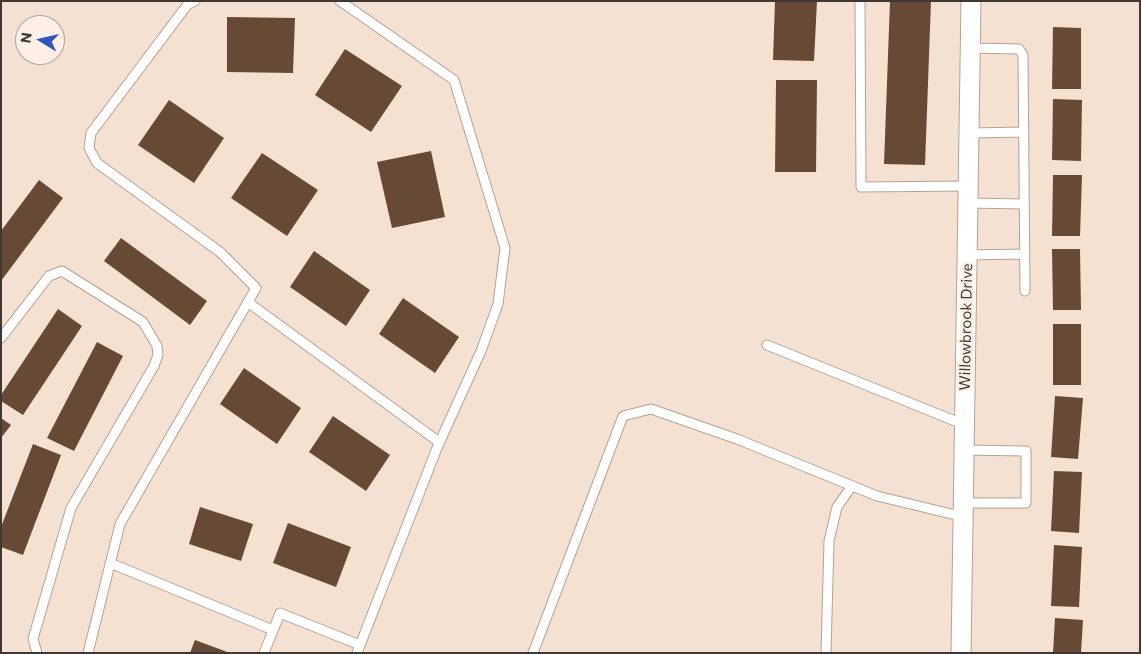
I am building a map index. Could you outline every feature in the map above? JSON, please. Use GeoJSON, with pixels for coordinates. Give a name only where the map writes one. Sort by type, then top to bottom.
{"type":"FeatureCollection","features":[{"type":"Feature","properties":{"kind":"street","name":"Willowbrook Drive"},"geometry":{"type":"LineString","coordinates":[[962,653],[971,1]]}},
{"type":"Feature","properties":{"kind":"lane"},"geometry":{"type":"LineString","coordinates":[[88,653],[120,524],[256,288],[220,252],[97,163],[89,148],[91,133],[188,4],[195,1]]}},
{"type":"Feature","properties":{"kind":"lane"},"geometry":{"type":"LineString","coordinates":[[264,653],[280,614],[358,649],[439,442],[481,351],[498,304],[505,248],[454,80],[340,1]]}},
{"type":"Feature","properties":{"kind":"lane"},"geometry":{"type":"LineString","coordinates":[[860,1],[861,187],[968,195],[1024,204]]}},
{"type":"Feature","properties":{"kind":"lane"},"geometry":{"type":"LineString","coordinates":[[970,48],[1019,49],[1023,55],[1025,291]]}},
{"type":"Feature","properties":{"kind":"lane"},"geometry":{"type":"LineString","coordinates":[[970,133],[1024,132]]}},
{"type":"Feature","properties":{"kind":"lane"},"geometry":{"type":"LineString","coordinates":[[968,255],[1024,254]]}},
{"type":"Feature","properties":{"kind":"lane"},"geometry":{"type":"LineString","coordinates":[[1,338],[49,276],[62,271],[143,322],[157,346],[158,355],[154,366],[71,508],[33,639],[37,653]]}},
{"type":"Feature","properties":{"kind":"lane"},"geometry":{"type":"LineString","coordinates":[[249,303],[439,442]]}},
{"type":"Feature","properties":{"kind":"lane"},"geometry":{"type":"LineString","coordinates":[[767,345],[965,425]]}},
{"type":"Feature","properties":{"kind":"lane"},"geometry":{"type":"LineString","coordinates":[[533,653],[623,416],[651,409],[737,439],[877,496],[964,510],[1026,503],[1026,451],[964,450]]}},
{"type":"Feature","properties":{"kind":"lane"},"geometry":{"type":"LineString","coordinates":[[826,653],[829,540],[837,507],[852,486]]}},
{"type":"Feature","properties":{"kind":"lane"},"geometry":{"type":"LineString","coordinates":[[110,563],[273,630]]}},
{"type":"Feature","properties":{"kind":"building"},"geometry":{"type":"Polygon","coordinates":[[[775,1],[817,1],[814,61],[773,60],[775,1]]]}},
{"type":"Feature","properties":{"kind":"building"},"geometry":{"type":"Polygon","coordinates":[[[890,1],[931,1],[925,165],[884,164],[890,1]]]}},
{"type":"Feature","properties":{"kind":"building"},"geometry":{"type":"Polygon","coordinates":[[[227,17],[295,18],[293,73],[227,72],[227,17]]]}},
{"type":"Feature","properties":{"kind":"building"},"geometry":{"type":"Polygon","coordinates":[[[1053,27],[1081,28],[1081,89],[1052,89],[1053,27]]]}},
{"type":"Feature","properties":{"kind":"building"},"geometry":{"type":"Polygon","coordinates":[[[345,49],[402,86],[371,132],[315,95],[345,49]]]}},
{"type":"Feature","properties":{"kind":"building"},"geometry":{"type":"Polygon","coordinates":[[[776,80],[817,80],[816,172],[775,172],[776,80]]]}},
{"type":"Feature","properties":{"kind":"building"},"geometry":{"type":"Polygon","coordinates":[[[1053,99],[1082,100],[1081,161],[1052,160],[1053,99]]]}},
{"type":"Feature","properties":{"kind":"building"},"geometry":{"type":"Polygon","coordinates":[[[169,100],[224,138],[194,183],[138,145],[169,100]]]}},
{"type":"Feature","properties":{"kind":"building"},"geometry":{"type":"Polygon","coordinates":[[[431,151],[445,217],[392,228],[377,162],[431,151]]]}},
{"type":"Feature","properties":{"kind":"building"},"geometry":{"type":"Polygon","coordinates":[[[262,153],[318,190],[287,236],[231,198],[262,153]]]}},
{"type":"Feature","properties":{"kind":"building"},"geometry":{"type":"Polygon","coordinates":[[[1053,175],[1082,175],[1080,236],[1052,236],[1053,175]]]}},
{"type":"Feature","properties":{"kind":"building"},"geometry":{"type":"Polygon","coordinates":[[[39,180],[63,198],[1,281],[1,231],[39,180]]]}},
{"type":"Feature","properties":{"kind":"building"},"geometry":{"type":"Polygon","coordinates":[[[121,238],[207,301],[190,325],[104,261],[121,238]]]}},
{"type":"Feature","properties":{"kind":"building"},"geometry":{"type":"Polygon","coordinates":[[[1052,249],[1080,249],[1081,310],[1053,310],[1052,249]]]}},
{"type":"Feature","properties":{"kind":"building"},"geometry":{"type":"Polygon","coordinates":[[[314,251],[370,290],[346,326],[290,287],[314,251]]]}},
{"type":"Feature","properties":{"kind":"building"},"geometry":{"type":"Polygon","coordinates":[[[403,298],[459,337],[435,373],[379,334],[403,298]]]}},
{"type":"Feature","properties":{"kind":"building"},"geometry":{"type":"Polygon","coordinates":[[[58,309],[82,326],[23,415],[1,401],[1,395],[58,309]]]}},
{"type":"Feature","properties":{"kind":"building"},"geometry":{"type":"Polygon","coordinates":[[[1053,324],[1081,324],[1081,385],[1053,385],[1053,324]]]}},
{"type":"Feature","properties":{"kind":"building"},"geometry":{"type":"Polygon","coordinates":[[[97,342],[123,356],[74,451],[47,438],[97,342]]]}},
{"type":"Feature","properties":{"kind":"building"},"geometry":{"type":"Polygon","coordinates":[[[244,368],[301,408],[277,444],[220,404],[244,368]]]}},
{"type":"Feature","properties":{"kind":"building"},"geometry":{"type":"Polygon","coordinates":[[[1055,396],[1083,398],[1078,459],[1051,457],[1055,396]]]}},
{"type":"Feature","properties":{"kind":"building"},"geometry":{"type":"Polygon","coordinates":[[[333,416],[390,455],[366,491],[309,452],[333,416]]]}},
{"type":"Feature","properties":{"kind":"building"},"geometry":{"type":"Polygon","coordinates":[[[1,418],[11,425],[1,438],[1,418]]]}},
{"type":"Feature","properties":{"kind":"building"},"geometry":{"type":"Polygon","coordinates":[[[33,444],[61,455],[23,555],[1,547],[1,527],[33,444]]]}},
{"type":"Feature","properties":{"kind":"building"},"geometry":{"type":"Polygon","coordinates":[[[1054,471],[1082,472],[1079,533],[1051,531],[1054,471]]]}},
{"type":"Feature","properties":{"kind":"building"},"geometry":{"type":"Polygon","coordinates":[[[200,507],[253,524],[241,561],[189,544],[200,507]]]}},
{"type":"Feature","properties":{"kind":"building"},"geometry":{"type":"Polygon","coordinates":[[[288,523],[351,547],[336,587],[273,563],[288,523]]]}},
{"type":"Feature","properties":{"kind":"building"},"geometry":{"type":"Polygon","coordinates":[[[1054,545],[1082,547],[1079,607],[1051,606],[1054,545]]]}},
{"type":"Feature","properties":{"kind":"building"},"geometry":{"type":"Polygon","coordinates":[[[1055,618],[1083,620],[1081,653],[1053,653],[1055,618]]]}},
{"type":"Feature","properties":{"kind":"building"},"geometry":{"type":"Polygon","coordinates":[[[195,640],[230,653],[190,653],[195,640]]]}}]}
